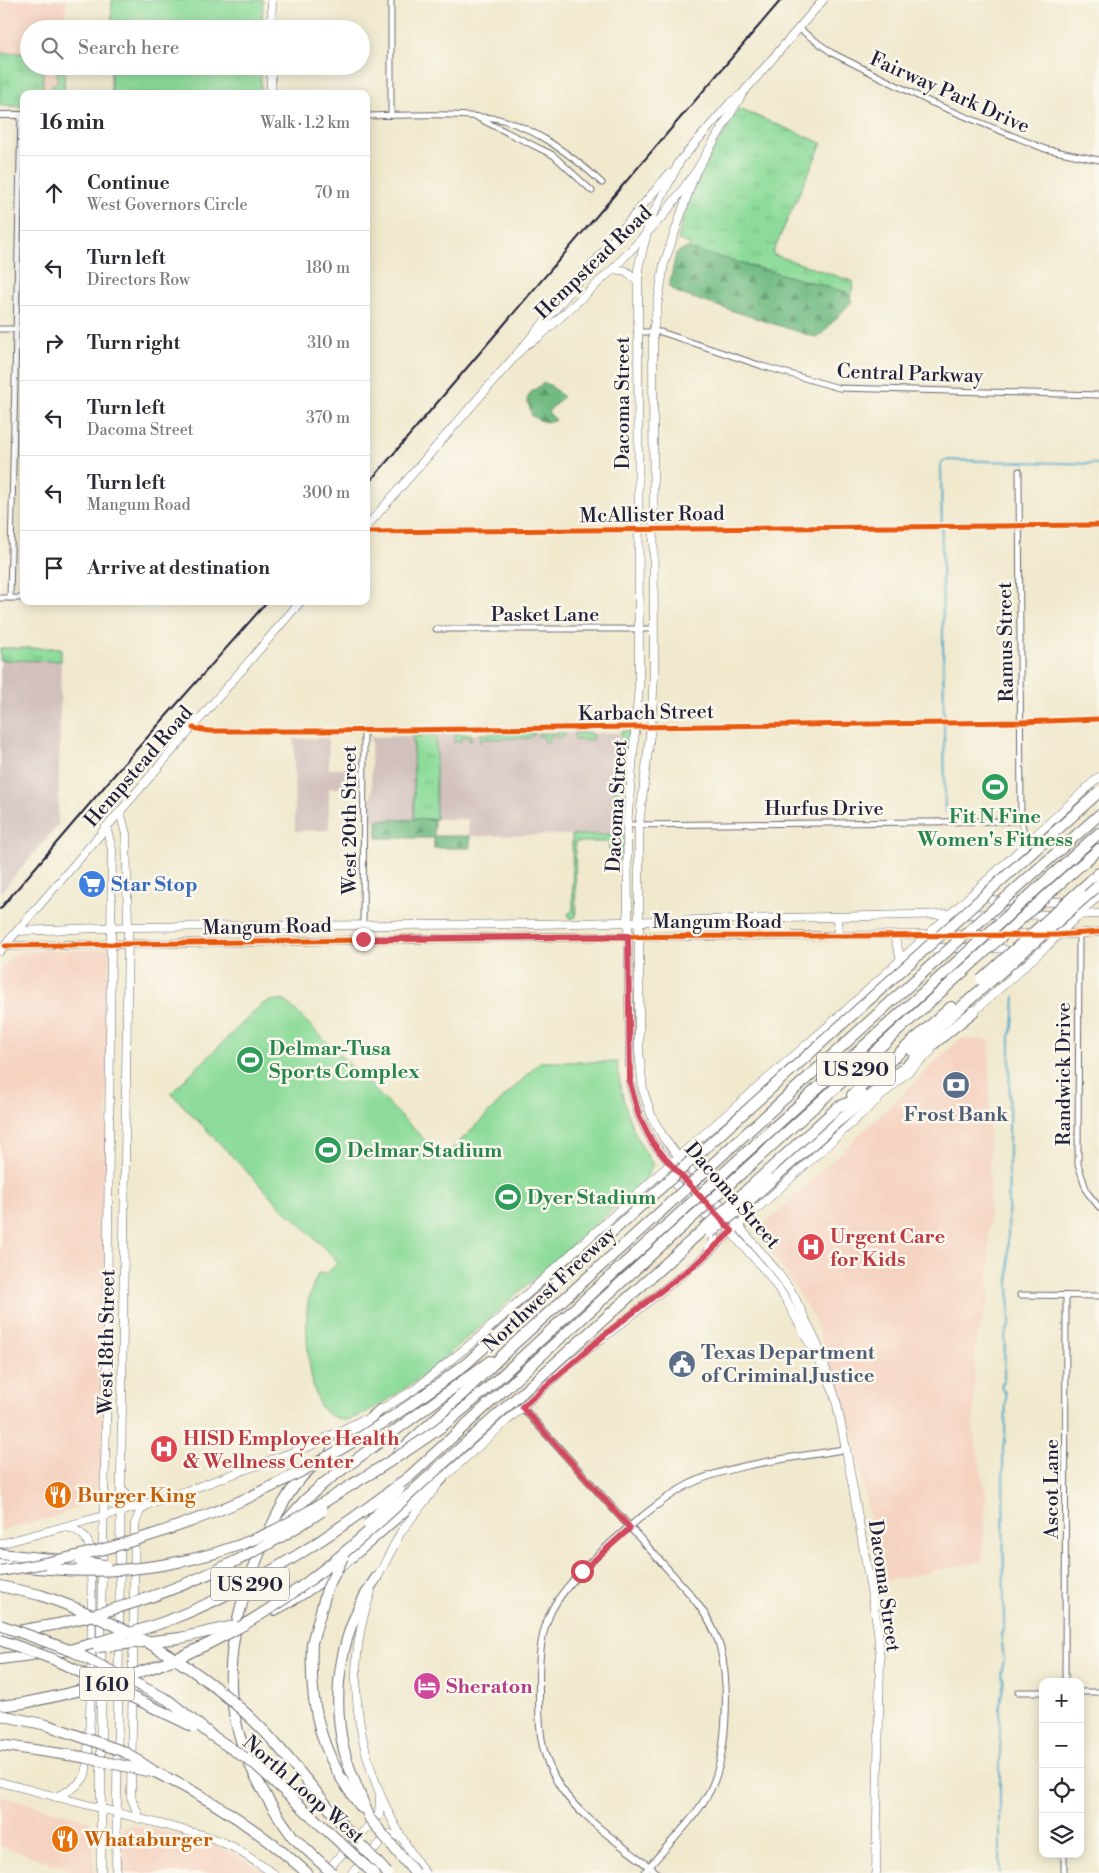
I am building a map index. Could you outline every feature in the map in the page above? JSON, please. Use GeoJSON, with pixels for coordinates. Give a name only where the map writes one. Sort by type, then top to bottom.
{"type":"FeatureCollection","features":[{"type":"Feature","properties":{"kind":"highway"},"geometry":{"type":"LineString","coordinates":[[0,1571],[84,1555],[150,1536],[236,1504],[306,1471],[374,1431],[422,1398],[467,1363],[1099,792]]}},
{"type":"Feature","properties":{"kind":"highway"},"geometry":{"type":"LineString","coordinates":[[1087,825],[1099,810]]}},
{"type":"Feature","properties":{"kind":"highway","name":"Northwest Freeway"},"geometry":{"type":"LineString","coordinates":[[0,1634],[58,1624],[147,1599],[198,1579],[277,1539],[344,1496],[421,1433],[513,1345],[1099,815]]}},
{"type":"Feature","properties":{"kind":"highway"},"geometry":{"type":"LineString","coordinates":[[0,1565],[95,1571],[190,1559],[246,1542],[302,1515],[419,1443],[470,1403],[1099,833]]}},
{"type":"Feature","properties":{"kind":"highway","name":"US 290"},"geometry":{"type":"LineString","coordinates":[[0,1659],[70,1650],[172,1619],[247,1586],[308,1550],[410,1476],[746,1168],[1099,849]]}},
{"type":"Feature","properties":{"kind":"highway"},"geometry":{"type":"LineString","coordinates":[[0,1706],[72,1693],[141,1672],[230,1632],[287,1598],[355,1545],[1099,873]]}},
{"type":"Feature","properties":{"kind":"highway"},"geometry":{"type":"LineString","coordinates":[[838,1107],[852,1101],[915,1049],[1099,885]]}},
{"type":"Feature","properties":{"kind":"highway"},"geometry":{"type":"LineString","coordinates":[[651,1277],[740,1209],[842,1118],[974,1011]]}},
{"type":"Feature","properties":{"kind":"highway"},"geometry":{"type":"LineString","coordinates":[[253,1567],[286,1519],[324,1483],[432,1401],[513,1345]]}},
{"type":"Feature","properties":{"kind":"highway"},"geometry":{"type":"LineString","coordinates":[[332,1873],[293,1837],[269,1804],[255,1780],[243,1750],[235,1718],[230,1667],[233,1639],[244,1590],[271,1525],[288,1497],[308,1470],[380,1410]]}},
{"type":"Feature","properties":{"kind":"highway"},"geometry":{"type":"LineString","coordinates":[[410,1476],[339,1563],[318,1615],[312,1643],[312,1694],[322,1737],[333,1766],[346,1788],[415,1873]]}},
{"type":"Feature","properties":{"kind":"highway"},"geometry":{"type":"LineString","coordinates":[[70,1650],[180,1638],[240,1624],[269,1612],[312,1589],[343,1566],[409,1505],[442,1479]]}},
{"type":"Feature","properties":{"kind":"highway"},"geometry":{"type":"LineString","coordinates":[[0,1554],[126,1568]]}},
{"type":"Feature","properties":{"kind":"highway"},"geometry":{"type":"LineString","coordinates":[[370,1819],[344,1750],[339,1702],[340,1674],[351,1624],[366,1593],[376,1578]]}},
{"type":"Feature","properties":{"kind":"highway"},"geometry":{"type":"LineString","coordinates":[[0,1586],[40,1596],[89,1614],[152,1644],[190,1668],[227,1697],[265,1732],[342,1825],[387,1873]]}},
{"type":"Feature","properties":{"kind":"highway"},"geometry":{"type":"LineString","coordinates":[[0,1624],[72,1651],[120,1674],[168,1700],[211,1735]]}},
{"type":"Feature","properties":{"kind":"highway","name":"I 610"},"geometry":{"type":"LineString","coordinates":[[0,1640],[53,1659],[211,1735]]}},
{"type":"Feature","properties":{"kind":"highway"},"geometry":{"type":"LineString","coordinates":[[0,1715],[47,1725],[125,1752],[155,1772],[184,1786],[238,1820],[266,1839],[307,1873]]}},
{"type":"Feature","properties":{"kind":"highway","name":"North Loop West"},"geometry":{"type":"LineString","coordinates":[[211,1735],[256,1765],[373,1873]]}},
{"type":"Feature","properties":{"kind":"highway"},"geometry":{"type":"LineString","coordinates":[[0,1745],[82,1757],[155,1772]]}},
{"type":"Feature","properties":{"kind":"main road"},"geometry":{"type":"LineString","coordinates":[[271,20],[272,0]]}},
{"type":"Feature","properties":{"kind":"main road","name":"Hempstead Road"},"geometry":{"type":"LineString","coordinates":[[524,346],[539,337],[613,270],[645,237],[695,173],[742,94],[823,0]]}},
{"type":"Feature","properties":{"kind":"main road"},"geometry":{"type":"LineString","coordinates":[[271,75],[271,90]]}},
{"type":"Feature","properties":{"kind":"main road","name":"Hempstead Road"},"geometry":{"type":"LineString","coordinates":[[370,522],[524,346],[730,103],[742,94]]}},
{"type":"Feature","properties":{"kind":"main road","name":"Dacoma Street"},"geometry":{"type":"LineString","coordinates":[[680,161],[657,205],[645,237],[638,268],[640,630],[636,726],[627,825],[630,1083],[639,1116],[652,1142],[670,1164],[776,1270],[794,1296],[818,1346],[824,1369],[836,1400],[878,1630],[880,1660],[876,1873]]}},
{"type":"Feature","properties":{"kind":"main road","name":"Dacoma Street"},"geometry":{"type":"LineString","coordinates":[[695,173],[664,264],[653,332],[652,529],[654,630],[651,726],[639,825],[638,937],[642,1084],[652,1117],[665,1140],[735,1228],[767,1272],[786,1301],[824,1369]]}},
{"type":"Feature","properties":{"kind":"main road"},"geometry":{"type":"LineString","coordinates":[[613,270],[626,271],[638,282]]}},
{"type":"Feature","properties":{"kind":"main road","name":"Hempstead Road"},"geometry":{"type":"LineString","coordinates":[[2,949],[298,605]]}},
{"type":"Feature","properties":{"kind":"main road"},"geometry":{"type":"LineString","coordinates":[[0,1544],[148,1504],[310,1446],[395,1402],[438,1372],[670,1164],[844,1012],[1099,777]]}},
{"type":"Feature","properties":{"kind":"main road","name":"West 18th Street"},"geometry":{"type":"LineString","coordinates":[[116,1873],[121,1511],[120,1425],[124,1281],[128,927],[126,834],[120,812]]}},
{"type":"Feature","properties":{"kind":"main road","name":"West 18th Street"},"geometry":{"type":"LineString","coordinates":[[101,1873],[103,1516],[106,1424],[112,877],[112,849],[106,828]]}},
{"type":"Feature","properties":{"kind":"main road"},"geometry":{"type":"LineString","coordinates":[[112,877],[126,875]]}},
{"type":"Feature","properties":{"kind":"main road"},"geometry":{"type":"LineString","coordinates":[[994,875],[986,895],[994,901],[1072,902],[1098,896]]}},
{"type":"Feature","properties":{"kind":"main road"},"geometry":{"type":"LineString","coordinates":[[425,1873],[401,1837],[370,1772],[357,1711],[357,1650],[365,1610],[376,1578],[401,1532],[442,1479],[608,1332],[704,1257],[1098,896]]}},
{"type":"Feature","properties":{"kind":"main road","name":"Mangum Road"},"geometry":{"type":"LineString","coordinates":[[18,931],[128,927],[537,924],[950,914],[1099,914]]}},
{"type":"Feature","properties":{"kind":"main road"},"geometry":{"type":"LineString","coordinates":[[837,918],[838,936]]}},
{"type":"Feature","properties":{"kind":"main road"},"geometry":{"type":"LineString","coordinates":[[736,920],[737,935]]}},
{"type":"Feature","properties":{"kind":"main road"},"geometry":{"type":"LineString","coordinates":[[453,924],[453,938]]}},
{"type":"Feature","properties":{"kind":"main road"},"geometry":{"type":"LineString","coordinates":[[537,924],[538,937]]}},
{"type":"Feature","properties":{"kind":"main road"},"geometry":{"type":"LineString","coordinates":[[225,927],[225,941]]}},
{"type":"Feature","properties":{"kind":"main road","name":"Mangum Road"},"geometry":{"type":"LineString","coordinates":[[2,949],[127,942],[737,935],[1057,935],[1099,932]]}},
{"type":"Feature","properties":{"kind":"main road"},"geometry":{"type":"LineString","coordinates":[[894,936],[901,959]]}},
{"type":"Feature","properties":{"kind":"main road"},"geometry":{"type":"LineString","coordinates":[[909,952],[921,948],[937,947],[1000,948],[1012,954],[1014,974]]}},
{"type":"Feature","properties":{"kind":"main road"},"geometry":{"type":"LineString","coordinates":[[110,1047],[126,1046]]}},
{"type":"Feature","properties":{"kind":"main road"},"geometry":{"type":"LineString","coordinates":[[110,1111],[126,1110]]}},
{"type":"Feature","properties":{"kind":"main road"},"geometry":{"type":"LineString","coordinates":[[613,1217],[660,1182],[666,1180],[673,1182],[708,1219],[715,1231],[715,1237],[704,1257]]}},
{"type":"Feature","properties":{"kind":"main road"},"geometry":{"type":"LineString","coordinates":[[108,1197],[125,1196]]}},
{"type":"Feature","properties":{"kind":"main road"},"geometry":{"type":"LineString","coordinates":[[107,1281],[124,1281]]}},
{"type":"Feature","properties":{"kind":"main road"},"geometry":{"type":"LineString","coordinates":[[786,1301],[794,1296]]}},
{"type":"Feature","properties":{"kind":"main road"},"geometry":{"type":"LineString","coordinates":[[106,1350],[121,1349]]}},
{"type":"Feature","properties":{"kind":"main road"},"geometry":{"type":"LineString","coordinates":[[106,1424],[120,1425]]}},
{"type":"Feature","properties":{"kind":"main road"},"geometry":{"type":"LineString","coordinates":[[121,1488],[130,1497],[148,1504]]}},
{"type":"Feature","properties":{"kind":"main road"},"geometry":{"type":"LineString","coordinates":[[140,1819],[131,1797],[135,1524],[140,1511],[148,1504]]}},
{"type":"Feature","properties":{"kind":"main road"},"geometry":{"type":"LineString","coordinates":[[56,1797],[78,1785],[84,1778],[90,1724],[91,1624],[89,1546],[82,1534],[67,1527]]}},
{"type":"Feature","properties":{"kind":"main road"},"geometry":{"type":"LineString","coordinates":[[0,1782],[210,1837],[233,1847],[273,1873]]}},
{"type":"Feature","properties":{"kind":"main road"},"geometry":{"type":"LineString","coordinates":[[324,1873],[379,1815],[380,1794]]}},
{"type":"Feature","properties":{"kind":"main road"},"geometry":{"type":"LineString","coordinates":[[352,1873],[389,1834],[401,1837]]}},
{"type":"Feature","properties":{"kind":"street"},"geometry":{"type":"LineString","coordinates":[[391,0],[391,115]]}},
{"type":"Feature","properties":{"kind":"street","name":"Fairway Park Drive"},"geometry":{"type":"LineString","coordinates":[[798,28],[832,53],[930,102],[1036,147],[1099,160]]}},
{"type":"Feature","properties":{"kind":"street"},"geometry":{"type":"LineString","coordinates":[[0,115],[20,115]]}},
{"type":"Feature","properties":{"kind":"street"},"geometry":{"type":"LineString","coordinates":[[370,116],[443,115],[493,118],[517,126],[557,146],[602,183]]}},
{"type":"Feature","properties":{"kind":"street"},"geometry":{"type":"LineString","coordinates":[[478,118],[553,155],[592,191]]}},
{"type":"Feature","properties":{"kind":"street"},"geometry":{"type":"LineString","coordinates":[[10,598],[20,222]]}},
{"type":"Feature","properties":{"kind":"street"},"geometry":{"type":"LineString","coordinates":[[0,329],[17,329]]}},
{"type":"Feature","properties":{"kind":"street","name":"Central Parkway"},"geometry":{"type":"LineString","coordinates":[[637,332],[653,332],[839,388],[1099,395]]}},
{"type":"Feature","properties":{"kind":"street","name":"Ramus Street"},"geometry":{"type":"LineString","coordinates":[[1019,471],[1021,821],[1024,832],[1030,839]]}},
{"type":"Feature","properties":{"kind":"street","name":"McAllister Road"},"geometry":{"type":"LineString","coordinates":[[370,532],[1099,524]]}},
{"type":"Feature","properties":{"kind":"street"},"geometry":{"type":"LineString","coordinates":[[0,598],[20,598]]}},
{"type":"Feature","properties":{"kind":"street","name":"Pasket Lane"},"geometry":{"type":"LineString","coordinates":[[436,629],[654,630]]}},
{"type":"Feature","properties":{"kind":"street","name":"Karbach Street"},"geometry":{"type":"LineString","coordinates":[[193,728],[208,731],[364,730],[1021,722],[1099,719]]}},
{"type":"Feature","properties":{"kind":"street","name":"West 20th Street"},"geometry":{"type":"LineString","coordinates":[[363,939],[364,730]]}},
{"type":"Feature","properties":{"kind":"street","name":"Hurfus Drive"},"geometry":{"type":"LineString","coordinates":[[627,825],[1021,821]]}},
{"type":"Feature","properties":{"kind":"street","name":"Randwick Drive"},"geometry":{"type":"LineString","coordinates":[[1079,934],[1078,1164],[1087,1192],[1099,1207]]}},
{"type":"Feature","properties":{"kind":"street"},"geometry":{"type":"LineString","coordinates":[[1020,1295],[1099,1296]]}},
{"type":"Feature","properties":{"kind":"street","name":"Ascot Lane"},"geometry":{"type":"LineString","coordinates":[[1065,1678],[1066,1296]]}},
{"type":"Feature","properties":{"kind":"street"},"geometry":{"type":"LineString","coordinates":[[522,1407],[700,1607],[720,1645],[725,1687],[724,1748],[719,1770],[709,1792],[694,1817],[644,1873]]}},
{"type":"Feature","properties":{"kind":"street"},"geometry":{"type":"LineString","coordinates":[[657,1873],[586,1815],[562,1790],[551,1773],[539,1732],[538,1672],[541,1643],[549,1616],[558,1598],[582,1571],[650,1509],[688,1485],[720,1472],[846,1449]]}},
{"type":"Feature","properties":{"kind":"street"},"geometry":{"type":"LineString","coordinates":[[1018,1692],[1039,1692]]}},
{"type":"Feature","properties":{"kind":"street"},"geometry":{"type":"LineString","coordinates":[[1084,1692],[1099,1692]]}},
{"type":"Feature","properties":{"kind":"street"},"geometry":{"type":"LineString","coordinates":[[1064,1858],[1064,1873]]}},
{"type":"Feature","properties":{"kind":"shaded area"},"geometry":{"type":"Polygon","coordinates":[[[0,0],[66,0],[66,20],[20,20],[20,75],[65,75],[65,90],[20,90],[20,107],[0,107],[0,0]]]}},
{"type":"Feature","properties":{"kind":"shaded area"},"geometry":{"type":"Polygon","coordinates":[[[0,660],[61,661],[58,825],[0,893],[0,660]]]}},
{"type":"Feature","properties":{"kind":"shaded area"},"geometry":{"type":"Polygon","coordinates":[[[619,733],[620,763],[615,764],[615,834],[469,836],[468,819],[436,819],[436,734],[619,733]]]}},
{"type":"Feature","properties":{"kind":"shaded area"},"geometry":{"type":"Polygon","coordinates":[[[413,736],[414,819],[372,820],[371,737],[413,736]]]}},
{"type":"Feature","properties":{"kind":"shaded area"},"geometry":{"type":"Polygon","coordinates":[[[328,738],[329,769],[355,768],[355,788],[329,788],[329,830],[295,831],[294,739],[328,738]]]}},
{"type":"Feature","properties":{"kind":"shaded area"},"geometry":{"type":"Polygon","coordinates":[[[109,949],[102,1497],[55,1517],[0,1531],[0,971],[17,952],[109,949]]]}},
{"type":"Feature","properties":{"kind":"shaded area"},"geometry":{"type":"Polygon","coordinates":[[[961,1038],[990,1040],[989,1300],[976,1337],[973,1430],[986,1494],[982,1561],[881,1582],[854,1436],[814,1318],[758,1231],[961,1038]]]}},
{"type":"Feature","properties":{"kind":"shaded area"},"geometry":{"type":"Polygon","coordinates":[[[0,1796],[88,1820],[94,1828],[94,1873],[80,1873],[0,1846],[0,1796]]]}},
{"type":"Feature","properties":{"kind":"shaded area"},"geometry":{"type":"Polygon","coordinates":[[[133,1825],[186,1836],[219,1847],[268,1873],[119,1873],[121,1833],[125,1827],[133,1825]]]}},
{"type":"Feature","properties":{"kind":"green space"},"geometry":{"type":"Polygon","coordinates":[[[112,0],[263,0],[262,20],[111,20],[112,0]]]}},
{"type":"Feature","properties":{"kind":"green space"},"geometry":{"type":"Polygon","coordinates":[[[0,53],[20,53],[20,75],[43,75],[43,90],[20,90],[20,106],[0,106],[0,53]]]}},
{"type":"Feature","properties":{"kind":"green space"},"geometry":{"type":"Polygon","coordinates":[[[57,75],[65,75],[64,90],[51,90],[52,84],[57,84],[57,75]]]}},
{"type":"Feature","properties":{"kind":"green space"},"geometry":{"type":"Polygon","coordinates":[[[111,75],[261,75],[261,90],[111,90],[111,75]]]}},
{"type":"Feature","properties":{"kind":"green space"},"geometry":{"type":"Polygon","coordinates":[[[739,109],[822,143],[772,254],[854,282],[850,298],[846,292],[688,249],[690,244],[678,240],[687,205],[694,188],[710,156],[739,109]]]}},
{"type":"Feature","properties":{"kind":"green space"},"geometry":{"type":"Polygon","coordinates":[[[686,248],[846,292],[852,301],[818,338],[680,294],[669,287],[676,253],[686,248]]]}},
{"type":"Feature","properties":{"kind":"green space"},"geometry":{"type":"Polygon","coordinates":[[[544,383],[550,385],[563,397],[548,412],[556,420],[549,422],[541,421],[532,416],[527,399],[531,392],[544,383]]]}},
{"type":"Feature","properties":{"kind":"green space"},"geometry":{"type":"Polygon","coordinates":[[[0,648],[61,648],[61,661],[0,660],[0,648]]]}},
{"type":"Feature","properties":{"kind":"green space"},"geometry":{"type":"Polygon","coordinates":[[[621,731],[629,731],[633,734],[625,819],[615,823],[615,763],[620,763],[621,731]]]}},
{"type":"Feature","properties":{"kind":"green space"},"geometry":{"type":"Polygon","coordinates":[[[535,733],[529,738],[481,739],[481,743],[480,734],[535,733]]]}},
{"type":"Feature","properties":{"kind":"green space"},"geometry":{"type":"Polygon","coordinates":[[[538,733],[564,733],[565,736],[556,738],[555,735],[551,735],[548,742],[544,742],[544,736],[538,736],[538,733]]]}},
{"type":"Feature","properties":{"kind":"green space"},"geometry":{"type":"Polygon","coordinates":[[[574,733],[592,733],[592,740],[575,740],[574,733]]]}},
{"type":"Feature","properties":{"kind":"green space"},"geometry":{"type":"Polygon","coordinates":[[[455,734],[471,734],[472,740],[469,741],[469,737],[462,737],[461,741],[454,742],[455,734]]]}},
{"type":"Feature","properties":{"kind":"green space"},"geometry":{"type":"Polygon","coordinates":[[[413,736],[436,736],[436,819],[414,819],[413,736]]]}},
{"type":"Feature","properties":{"kind":"green space"},"geometry":{"type":"Polygon","coordinates":[[[434,819],[434,836],[470,836],[470,848],[434,848],[434,838],[377,838],[377,820],[434,819]]]}},
{"type":"Feature","properties":{"kind":"green space"},"geometry":{"type":"Polygon","coordinates":[[[615,828],[624,831],[623,859],[616,859],[609,850],[609,842],[575,842],[576,917],[570,919],[568,914],[573,910],[572,835],[615,834],[615,828]]]}},
{"type":"Feature","properties":{"kind":"green space"},"geometry":{"type":"Polygon","coordinates":[[[275,1000],[286,1001],[443,1158],[540,1062],[617,1062],[621,1089],[628,1115],[645,1152],[653,1164],[645,1181],[434,1367],[389,1399],[351,1419],[343,1420],[329,1415],[319,1404],[312,1382],[308,1353],[307,1312],[310,1295],[318,1273],[326,1274],[338,1262],[290,1216],[171,1093],[262,1004],[275,1000]]]}},
{"type":"Feature","properties":{"kind":"waterway"},"geometry":{"type":"LineString","coordinates":[[945,812],[941,463],[946,460],[1099,464]]}},
{"type":"Feature","properties":{"kind":"waterway"},"geometry":{"type":"LineString","coordinates":[[1000,1873],[1000,1705],[1004,1681],[1001,1674],[1004,1660],[1001,1633],[1004,1627],[1003,1447],[1005,1440],[1006,1395],[1001,1386],[1004,1379],[1005,1337],[1010,1323],[1008,1244],[1010,1035],[1013,1028],[1015,997]]}},
{"type":"Feature","properties":{"kind":"railway"},"geometry":{"type":"LineString","coordinates":[[370,481],[781,0]]}},
{"type":"Feature","properties":{"kind":"railway"},"geometry":{"type":"LineString","coordinates":[[0,909],[122,766],[264,605]]}},
{"type":"Feature","properties":{"kind":"cycle path"},"geometry":{"type":"LineString","coordinates":[[370,532],[1099,525]]}},
{"type":"Feature","properties":{"kind":"cycle path"},"geometry":{"type":"LineString","coordinates":[[193,728],[208,731],[318,731],[1021,722],[1099,719]]}},
{"type":"Feature","properties":{"kind":"cycle path"},"geometry":{"type":"LineString","coordinates":[[5,946],[538,937],[1057,935],[1099,932]]}},
{"type":"Feature","properties":{"kind":"place","name":"Fit N Fine Women's Fitness"},"geometry":{"type":"Point","coordinates":[995,787]}},
{"type":"Feature","properties":{"kind":"place","name":"Star Stop"},"geometry":{"type":"Point","coordinates":[92,884]}},
{"type":"Feature","properties":{"kind":"place","name":"Delmar-Tusa Sports Complex"},"geometry":{"type":"Point","coordinates":[250,1060]}},
{"type":"Feature","properties":{"kind":"place","name":"Frost Bank"},"geometry":{"type":"Point","coordinates":[956,1085]}},
{"type":"Feature","properties":{"kind":"place","name":"Delmar Stadium"},"geometry":{"type":"Point","coordinates":[328,1150]}},
{"type":"Feature","properties":{"kind":"place","name":"Dyer Stadium"},"geometry":{"type":"Point","coordinates":[508,1197]}},
{"type":"Feature","properties":{"kind":"place","name":"Urgent Care for Kids"},"geometry":{"type":"Point","coordinates":[811,1247]}},
{"type":"Feature","properties":{"kind":"place","name":"Texas Department of Criminal Justice"},"geometry":{"type":"Point","coordinates":[682,1364]}},
{"type":"Feature","properties":{"kind":"place","name":"HISD Employee Health & Wellness Center"},"geometry":{"type":"Point","coordinates":[164,1449]}},
{"type":"Feature","properties":{"kind":"place","name":"Burger King"},"geometry":{"type":"Point","coordinates":[58,1495]}},
{"type":"Feature","properties":{"kind":"place","name":"Sheraton"},"geometry":{"type":"Point","coordinates":[427,1686]}},
{"type":"Feature","properties":{"kind":"place","name":"Whataburger"},"geometry":{"type":"Point","coordinates":[65,1839]}},
{"type":"Feature","properties":{"kind":"route"},"geometry":{"type":"LineString","coordinates":[[363,939],[628,936],[630,1083],[639,1116],[652,1142],[732,1231],[670,1285],[608,1332],[522,1407],[630,1528],[582,1571]]}}]}
